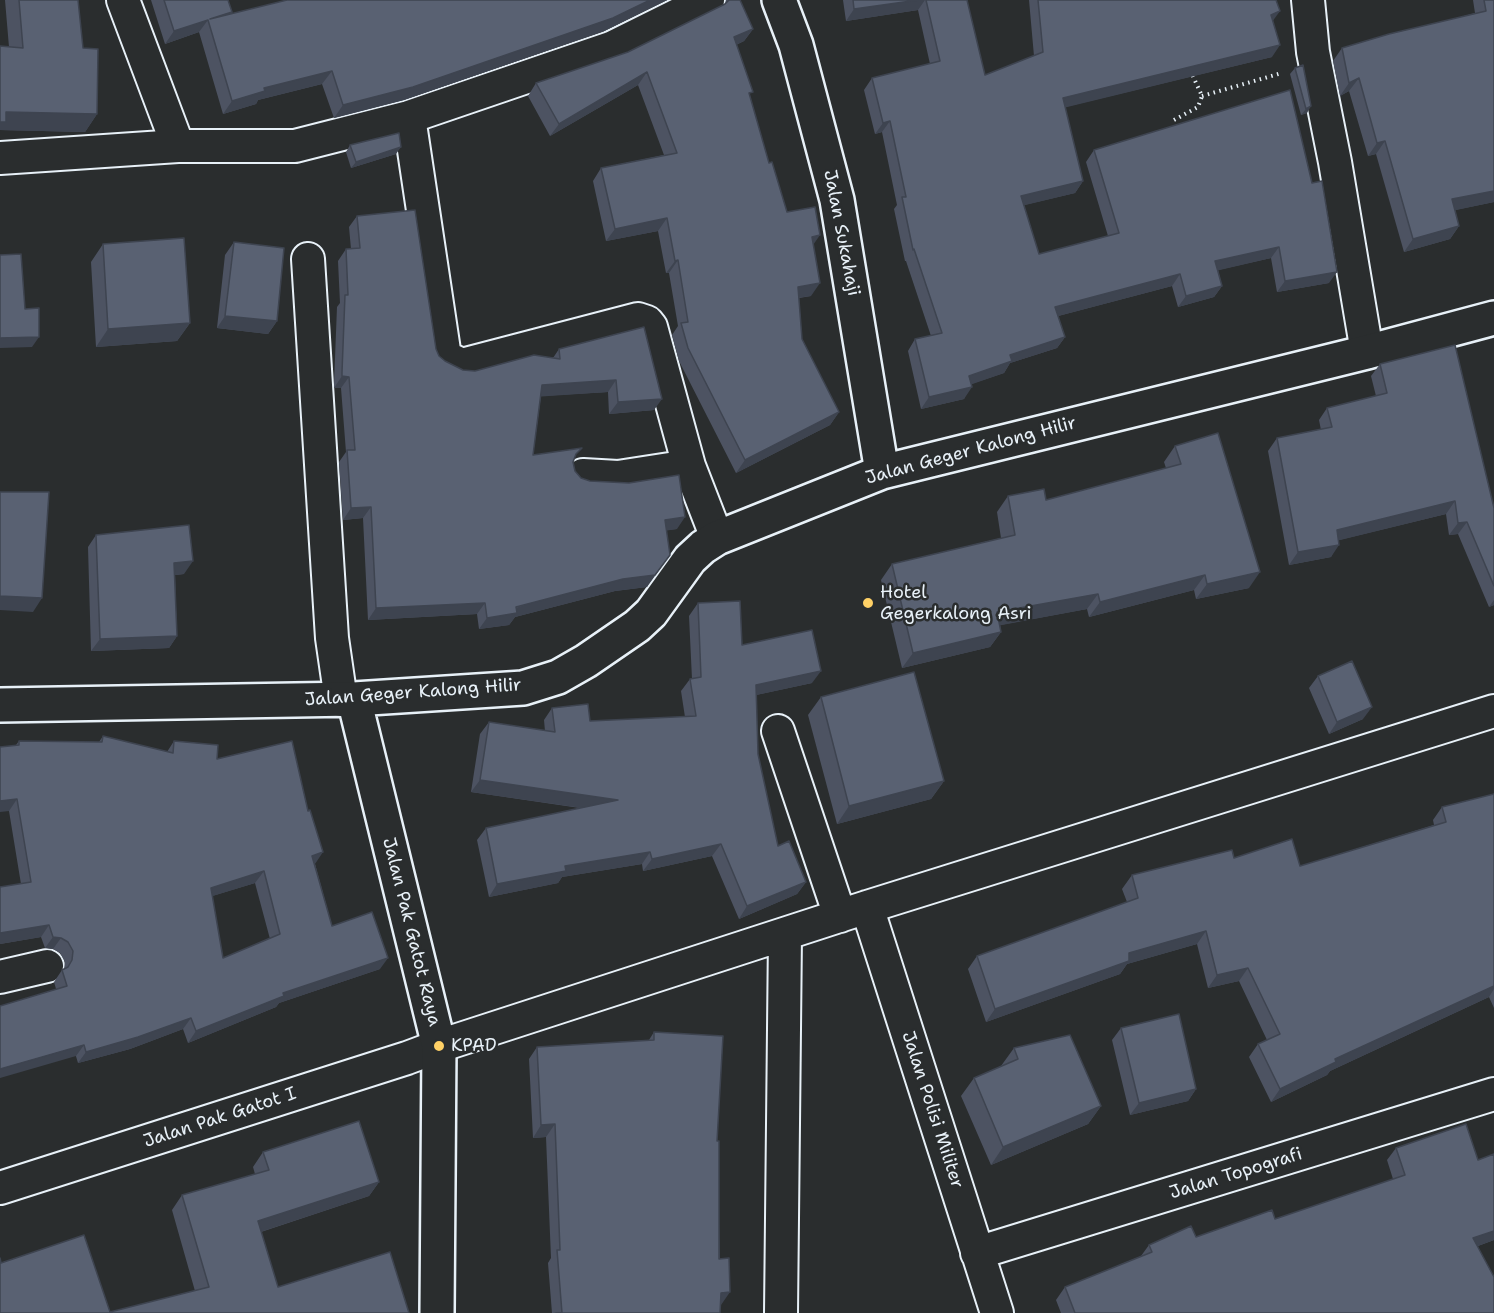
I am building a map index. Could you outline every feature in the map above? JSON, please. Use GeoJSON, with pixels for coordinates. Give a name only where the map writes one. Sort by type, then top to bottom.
{"type":"FeatureCollection","features":[{"type":"Feature","properties":{"kind":"main road","name":"Jalan Sukahaji"},"geometry":{"type":"LineString","coordinates":[[779,0],[796,45],[837,200],[882,472]]}},
{"type":"Feature","properties":{"kind":"main road","name":"Jalan Geger Kalong Hilir"},"geometry":{"type":"LineString","coordinates":[[0,705],[348,700],[523,688],[558,677],[586,662],[644,620],[690,559],[717,538],[882,472],[1494,318]]}},
{"type":"Feature","properties":{"kind":"main road","name":"Jalan Pak Gatot Raya"},"geometry":{"type":"LineString","coordinates":[[348,700],[439,1046],[437,1313]]}},
{"type":"Feature","properties":{"kind":"street"},"geometry":{"type":"LineString","coordinates":[[123,0],[178,146]]}},
{"type":"Feature","properties":{"kind":"street"},"geometry":{"type":"LineString","coordinates":[[0,158],[178,146],[295,146],[409,117],[611,48],[708,0]]}},
{"type":"Feature","properties":{"kind":"street"},"geometry":{"type":"LineString","coordinates":[[1308,0],[1316,63],[1335,162],[1366,352]]}},
{"type":"Feature","properties":{"kind":"street"},"geometry":{"type":"LineString","coordinates":[[409,117],[445,357],[462,365],[638,319],[642,320],[651,327],[689,466],[717,538]]}},
{"type":"Feature","properties":{"kind":"street"},"geometry":{"type":"LineString","coordinates":[[308,259],[332,638],[348,700]]}},
{"type":"Feature","properties":{"kind":"street"},"geometry":{"type":"LineString","coordinates":[[583,475],[618,477],[689,466]]}},
{"type":"Feature","properties":{"kind":"street","name":"Jalan Pak Gatot I"},"geometry":{"type":"LineString","coordinates":[[0,1188],[785,934],[1494,711]]}},
{"type":"Feature","properties":{"kind":"street","name":"Jalan Polisi Militer"},"geometry":{"type":"LineString","coordinates":[[778,731],[854,912],[997,1313]]}},
{"type":"Feature","properties":{"kind":"street"},"geometry":{"type":"LineString","coordinates":[[781,1313],[785,934]]}},
{"type":"Feature","properties":{"kind":"street"},"geometry":{"type":"LineString","coordinates":[[0,977],[47,966]]}},
{"type":"Feature","properties":{"kind":"street","name":"Jalan Topografi"},"geometry":{"type":"LineString","coordinates":[[977,1253],[1494,1094]]}},
{"type":"Feature","properties":{"kind":"path"},"geometry":{"type":"LineString","coordinates":[[1202,96],[1316,63]]}},
{"type":"Feature","properties":{"kind":"path"},"geometry":{"type":"LineString","coordinates":[[1174,120],[1198,107],[1202,96],[1190,68]]}},
{"type":"Feature","properties":{"kind":"building"},"geometry":{"type":"Polygon","coordinates":[[[19,0],[78,0],[83,48],[98,49],[97,114],[6,112],[6,122],[0,122],[0,46],[23,48],[19,0]]]}},
{"type":"Feature","properties":{"kind":"building"},"geometry":{"type":"Polygon","coordinates":[[[164,0],[228,0],[232,12],[210,19],[287,0],[650,0],[613,18],[413,87],[343,105],[332,71],[264,88],[265,91],[232,101],[208,20],[174,31],[164,0]]]}},
{"type":"Feature","properties":{"kind":"building"},"geometry":{"type":"Polygon","coordinates":[[[729,0],[740,0],[753,29],[734,37],[753,92],[749,93],[769,163],[772,162],[787,212],[815,207],[820,235],[812,237],[820,283],[798,287],[802,339],[839,412],[745,460],[688,348],[681,323],[688,322],[678,260],[675,261],[667,218],[615,229],[601,168],[677,153],[647,72],[559,124],[536,83],[628,52],[729,0]]]}},
{"type":"Feature","properties":{"kind":"building"},"geometry":{"type":"Polygon","coordinates":[[[853,0],[918,0],[854,9],[853,0]]]}},
{"type":"Feature","properties":{"kind":"building"},"geometry":{"type":"Polygon","coordinates":[[[926,0],[967,0],[985,75],[1043,52],[1038,0],[1276,0],[1280,11],[1271,15],[1280,45],[1063,98],[1083,181],[1021,196],[1039,254],[1119,233],[1094,150],[1290,90],[1312,183],[1322,181],[1337,272],[1285,281],[1279,247],[1215,261],[1222,286],[1186,296],[1180,274],[1055,307],[1065,337],[1010,355],[1012,361],[969,376],[972,387],[929,397],[915,339],[942,333],[913,250],[902,197],[906,197],[890,121],[883,123],[872,78],[940,61],[926,0]]]}},
{"type":"Feature","properties":{"kind":"building"},"geometry":{"type":"Polygon","coordinates":[[[1484,0],[1494,0],[1494,191],[1452,199],[1459,226],[1413,239],[1385,141],[1377,143],[1359,78],[1349,83],[1342,48],[1389,34],[1486,11],[1484,0]]]}},
{"type":"Feature","properties":{"kind":"building"},"geometry":{"type":"Polygon","coordinates":[[[1303,65],[1311,106],[1306,109],[1295,68],[1303,65]]]}},
{"type":"Feature","properties":{"kind":"building"},"geometry":{"type":"Polygon","coordinates":[[[399,133],[401,147],[356,162],[350,145],[399,133]]]}},
{"type":"Feature","properties":{"kind":"building"},"geometry":{"type":"Polygon","coordinates":[[[415,210],[436,349],[445,361],[463,370],[475,371],[534,355],[560,359],[559,349],[644,327],[662,399],[618,402],[616,380],[542,385],[533,455],[582,448],[576,454],[573,462],[575,471],[581,478],[590,481],[629,483],[679,475],[685,517],[665,520],[670,555],[655,575],[623,579],[516,607],[517,613],[487,618],[485,603],[376,608],[371,507],[351,508],[347,450],[355,450],[349,377],[342,376],[345,295],[348,295],[346,249],[360,248],[357,216],[415,210]]]}},
{"type":"Feature","properties":{"kind":"building"},"geometry":{"type":"Polygon","coordinates":[[[184,238],[190,323],[108,329],[103,244],[184,238]]]}},
{"type":"Feature","properties":{"kind":"building"},"geometry":{"type":"Polygon","coordinates":[[[234,242],[284,248],[277,321],[225,316],[234,242]]]}},
{"type":"Feature","properties":{"kind":"building"},"geometry":{"type":"Polygon","coordinates":[[[21,254],[25,309],[39,308],[39,337],[0,338],[0,255],[21,254]]]}},
{"type":"Feature","properties":{"kind":"building"},"geometry":{"type":"Polygon","coordinates":[[[1455,345],[1494,508],[1494,586],[1467,522],[1458,523],[1455,501],[1337,530],[1339,545],[1298,552],[1277,438],[1332,427],[1327,408],[1387,393],[1380,364],[1455,345]]]}},
{"type":"Feature","properties":{"kind":"building"},"geometry":{"type":"Polygon","coordinates":[[[1218,433],[1260,572],[1207,584],[1205,575],[1100,602],[1098,594],[997,612],[1001,632],[913,653],[892,564],[1015,535],[1008,496],[1044,489],[1046,500],[1181,464],[1175,446],[1218,433]]]}},
{"type":"Feature","properties":{"kind":"building"},"geometry":{"type":"Polygon","coordinates":[[[0,492],[49,492],[42,598],[0,596],[0,492]]]}},
{"type":"Feature","properties":{"kind":"building"},"geometry":{"type":"Polygon","coordinates":[[[189,525],[193,561],[174,563],[177,636],[100,639],[96,535],[189,525]]]}},
{"type":"Feature","properties":{"kind":"building"},"geometry":{"type":"Polygon","coordinates":[[[740,601],[742,645],[812,630],[821,671],[756,685],[758,754],[778,846],[789,841],[806,882],[747,906],[721,844],[652,859],[650,852],[565,866],[566,871],[497,884],[486,828],[618,800],[480,780],[489,722],[555,732],[552,708],[588,704],[590,721],[696,716],[690,679],[701,677],[698,603],[740,601]]]}},
{"type":"Feature","properties":{"kind":"building"},"geometry":{"type":"Polygon","coordinates":[[[1352,661],[1372,707],[1337,722],[1318,676],[1352,661]]]}},
{"type":"Feature","properties":{"kind":"building"},"geometry":{"type":"Polygon","coordinates":[[[914,672],[944,781],[849,806],[821,697],[914,672]]]}},
{"type":"Feature","properties":{"kind":"building"},"geometry":{"type":"Polygon","coordinates":[[[103,736],[173,753],[174,741],[218,745],[217,759],[292,741],[308,811],[310,810],[323,852],[312,856],[332,926],[372,912],[388,958],[283,993],[284,996],[196,1031],[191,1018],[86,1052],[84,1045],[0,1069],[0,1006],[67,986],[62,970],[68,967],[73,951],[68,942],[53,937],[49,925],[0,933],[0,887],[31,882],[17,799],[0,801],[0,747],[19,745],[19,741],[102,742],[103,736]],[[264,871],[211,888],[223,958],[280,934],[264,871]]]}},
{"type":"Feature","properties":{"kind":"building"},"geometry":{"type":"Polygon","coordinates":[[[1494,794],[1494,986],[1335,1059],[1336,1062],[1280,1089],[1258,1044],[1280,1034],[1248,968],[1217,975],[1206,931],[1129,953],[1129,961],[995,1009],[977,956],[1138,898],[1132,875],[1232,850],[1234,858],[1292,839],[1300,866],[1446,822],[1442,807],[1494,794]]]}},
{"type":"Feature","properties":{"kind":"building"},"geometry":{"type":"Polygon","coordinates":[[[1179,1014],[1196,1089],[1139,1103],[1121,1028],[1179,1014]]]}},
{"type":"Feature","properties":{"kind":"building"},"geometry":{"type":"Polygon","coordinates":[[[654,1032],[723,1036],[717,1141],[719,1141],[719,1259],[729,1258],[730,1292],[721,1293],[720,1313],[562,1313],[557,1250],[560,1250],[555,1124],[541,1125],[537,1047],[654,1040],[654,1032]]]}},
{"type":"Feature","properties":{"kind":"building"},"geometry":{"type":"Polygon","coordinates":[[[1070,1035],[1101,1106],[1003,1147],[974,1078],[1018,1059],[1014,1048],[1070,1035]]]}},
{"type":"Feature","properties":{"kind":"building"},"geometry":{"type":"Polygon","coordinates":[[[359,1121],[379,1182],[258,1221],[278,1287],[390,1252],[409,1313],[0,1313],[0,1258],[1,1263],[84,1235],[110,1312],[209,1287],[182,1195],[269,1170],[263,1152],[359,1121]]]}},
{"type":"Feature","properties":{"kind":"building"},"geometry":{"type":"Polygon","coordinates":[[[1466,1124],[1478,1160],[1494,1154],[1494,1231],[1473,1238],[1494,1277],[1494,1313],[1075,1313],[1065,1287],[1152,1252],[1149,1245],[1191,1226],[1196,1237],[1272,1210],[1275,1219],[1405,1175],[1396,1148],[1466,1124]]]}},
{"type":"Feature","properties":{"kind":"place","name":"Hotel Gegerkalong Asri"},"geometry":{"type":"Point","coordinates":[868,603]}},
{"type":"Feature","properties":{"kind":"place","name":"KPAD"},"geometry":{"type":"Point","coordinates":[439,1046]}}]}
